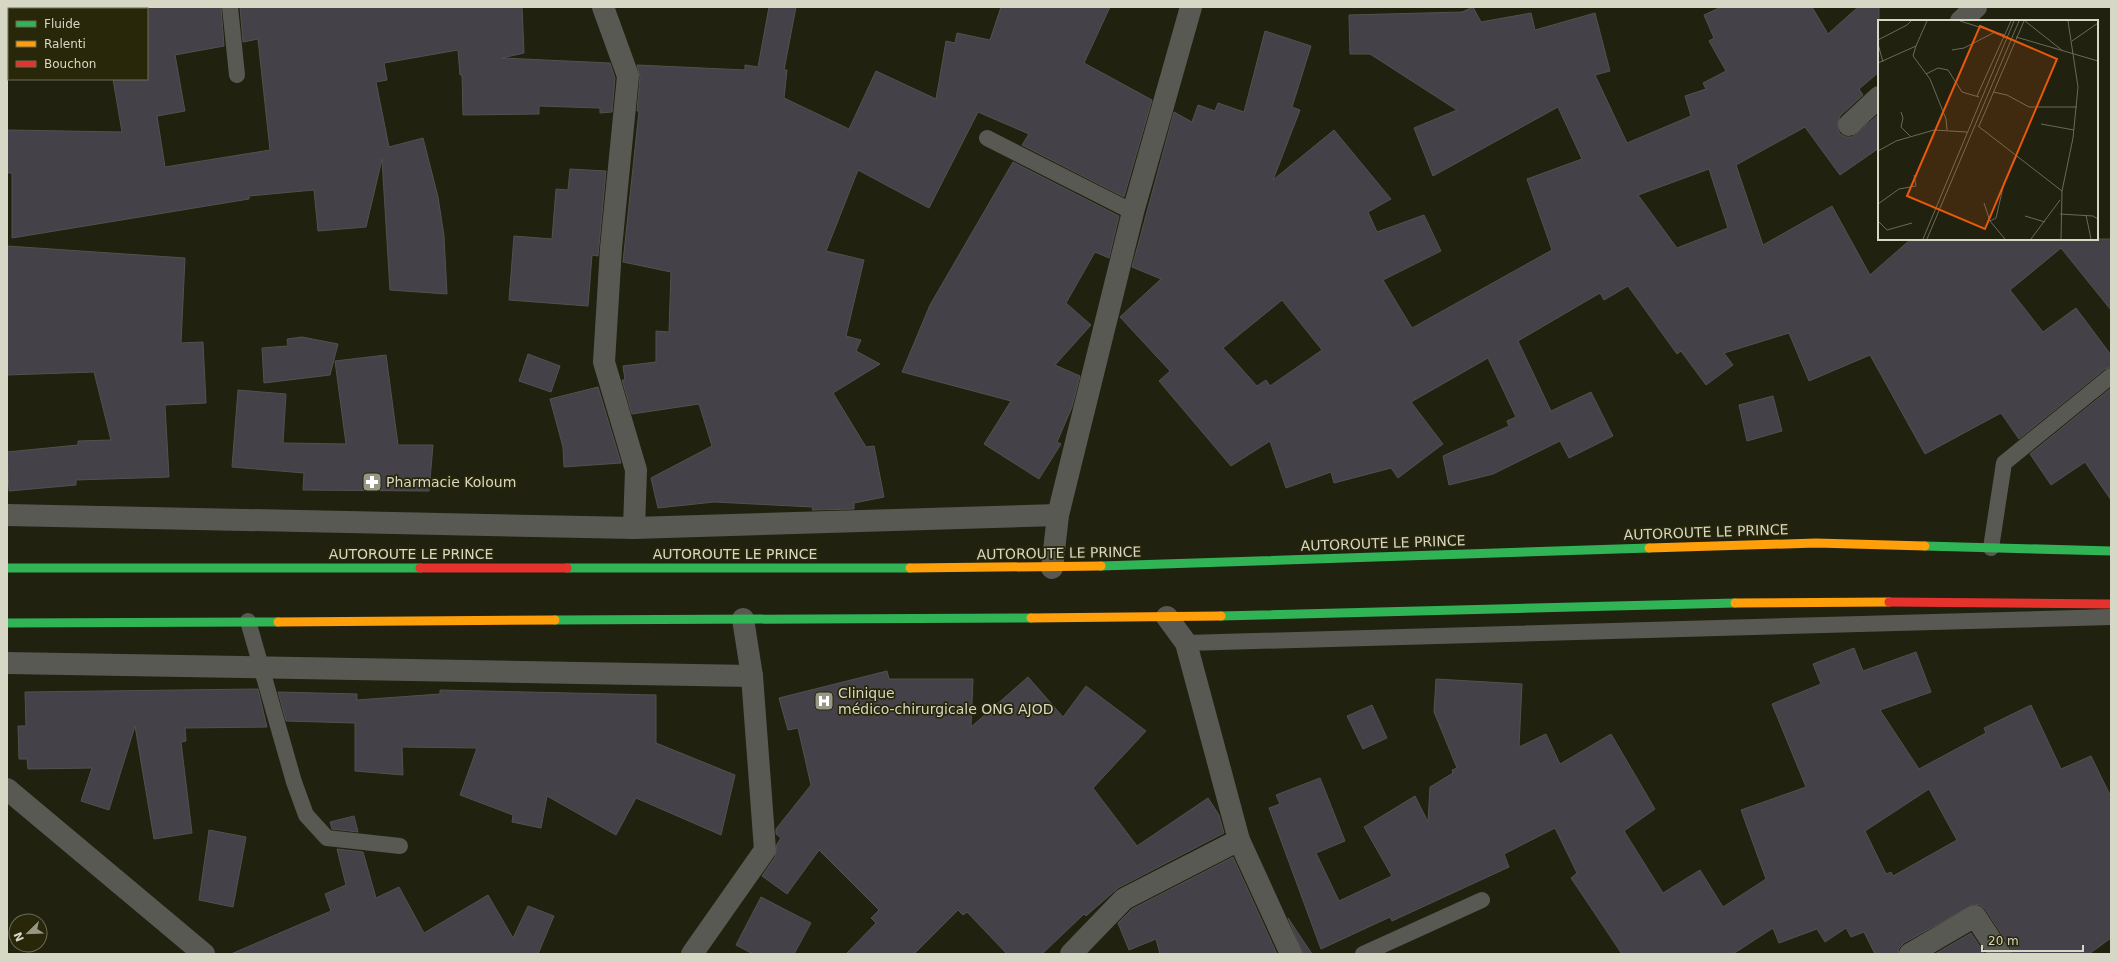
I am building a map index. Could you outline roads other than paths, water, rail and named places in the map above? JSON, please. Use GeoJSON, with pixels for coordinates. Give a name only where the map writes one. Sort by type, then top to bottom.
{"type":"FeatureCollection","features":[{"type":"Feature","properties":{"kind":"main road","name":"AUTOROUTE LE PRINCE"},"geometry":{"type":"LineString","coordinates":[[7,568],[1052,568],[1816,543],[2111,551]]}},
{"type":"Feature","properties":{"kind":"main road"},"geometry":{"type":"LineString","coordinates":[[7,623],[1167,617],[1816,601],[2111,604]]}},
{"type":"Feature","properties":{"kind":"street"},"geometry":{"type":"LineString","coordinates":[[604,7],[628,76],[612,248],[604,362],[636,470],[634,528]]}},
{"type":"Feature","properties":{"kind":"street"},"geometry":{"type":"LineString","coordinates":[[1052,568],[1058,515],[1133,212],[1191,7]]}},
{"type":"Feature","properties":{"kind":"street"},"geometry":{"type":"LineString","coordinates":[[1962,20],[1976,7]]}},
{"type":"Feature","properties":{"kind":"street"},"geometry":{"type":"LineString","coordinates":[[1848,125],[1878,98]]}},
{"type":"Feature","properties":{"kind":"street"},"geometry":{"type":"LineString","coordinates":[[7,515],[634,528],[1058,515]]}},
{"type":"Feature","properties":{"kind":"street"},"geometry":{"type":"LineString","coordinates":[[1167,617],[1186,643],[1239,840],[1291,954]]}},
{"type":"Feature","properties":{"kind":"street"},"geometry":{"type":"LineString","coordinates":[[692,954],[765,850],[752,676],[743,619]]}},
{"type":"Feature","properties":{"kind":"street"},"geometry":{"type":"LineString","coordinates":[[7,663],[752,676]]}},
{"type":"Feature","properties":{"kind":"street"},"geometry":{"type":"LineString","coordinates":[[7,789],[204,954]]}},
{"type":"Feature","properties":{"kind":"street"},"geometry":{"type":"LineString","coordinates":[[1071,954],[1124,899],[1239,840]]}},
{"type":"Feature","properties":{"kind":"street"},"geometry":{"type":"LineString","coordinates":[[1910,954],[1975,916],[2000,954]]}},
{"type":"Feature","properties":{"kind":"lane"},"geometry":{"type":"LineString","coordinates":[[230,7],[237,75]]}},
{"type":"Feature","properties":{"kind":"lane"},"geometry":{"type":"LineString","coordinates":[[987,138],[1133,212]]}},
{"type":"Feature","properties":{"kind":"lane"},"geometry":{"type":"LineString","coordinates":[[1991,548],[2004,463],[2111,376]]}},
{"type":"Feature","properties":{"kind":"lane"},"geometry":{"type":"LineString","coordinates":[[1186,643],[2111,617]]}},
{"type":"Feature","properties":{"kind":"lane"},"geometry":{"type":"LineString","coordinates":[[248,621],[294,782],[306,815],[327,838],[400,846]]}},
{"type":"Feature","properties":{"kind":"lane"},"geometry":{"type":"LineString","coordinates":[[1363,954],[1482,900]]}},
{"type":"Feature","properties":{"kind":"place","name":"Pharmacie Koloum"},"geometry":{"type":"Point","coordinates":[372,482]}},
{"type":"Feature","properties":{"kind":"place","name":"Clinique médico-chirurgicale ONG AJOD"},"geometry":{"type":"Point","coordinates":[824,701]}}]}
